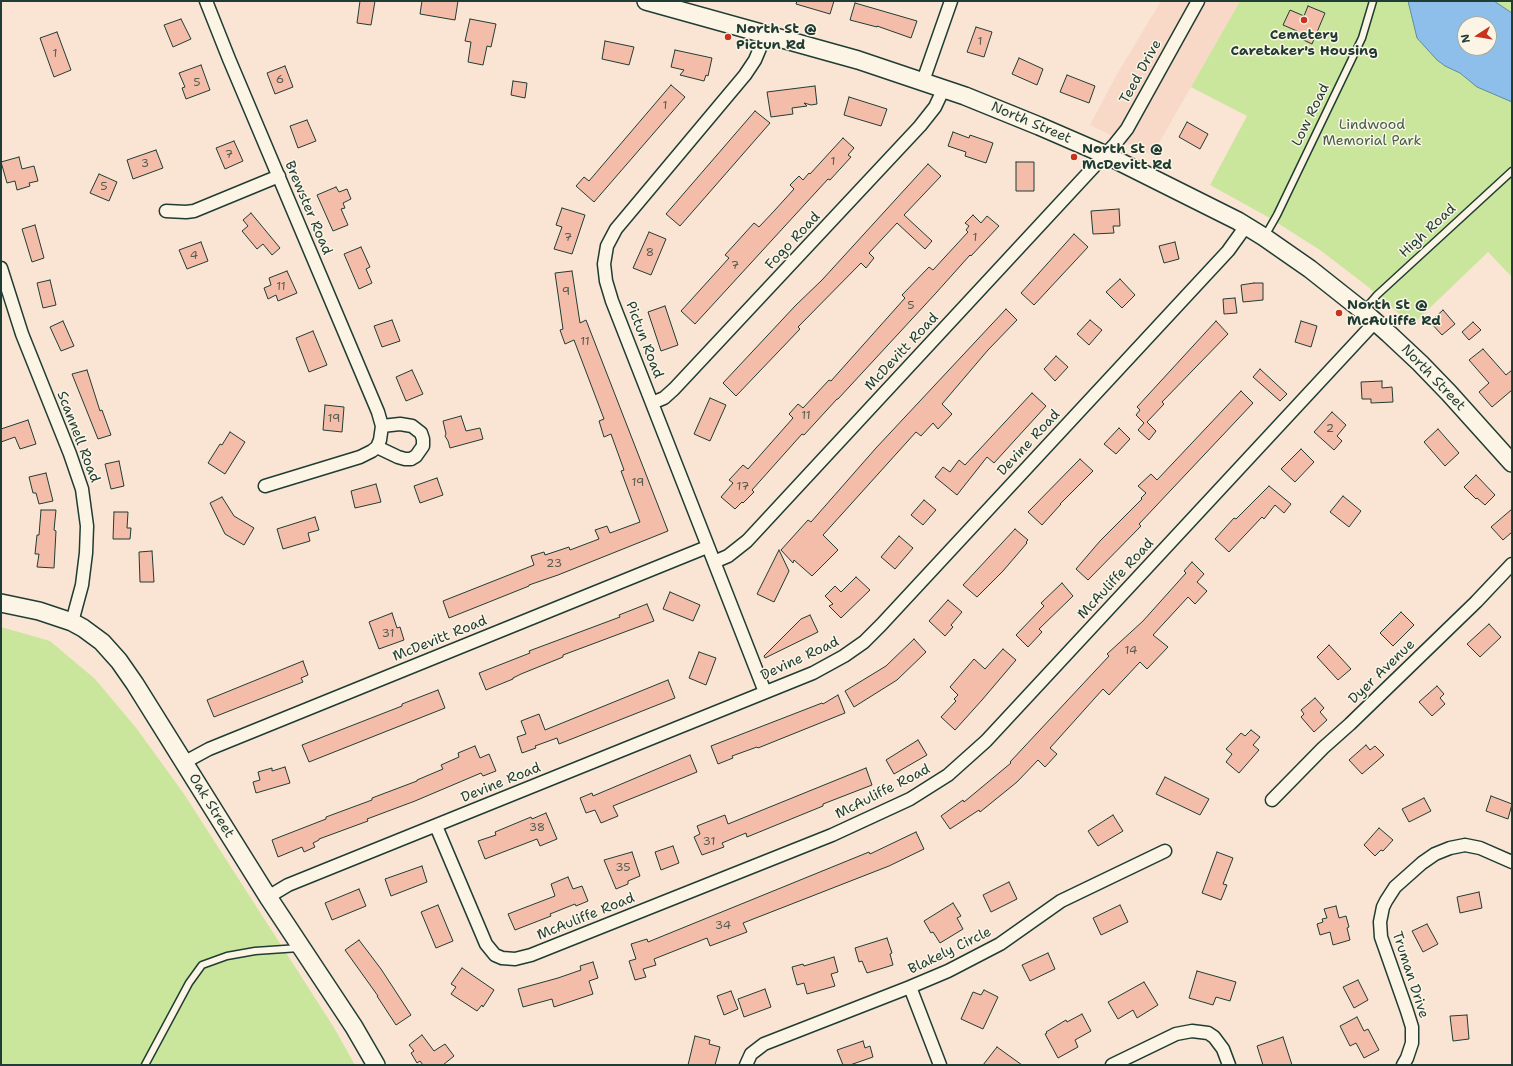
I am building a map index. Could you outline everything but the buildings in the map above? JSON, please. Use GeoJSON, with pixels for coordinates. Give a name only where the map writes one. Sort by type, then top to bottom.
{"type":"FeatureCollection","features":[{"type":"Feature","properties":{"kind":"main road","name":"North Street"},"geometry":{"type":"LineString","coordinates":[[657,2],[858,60],[944,88],[1014,115],[1106,155],[1246,226],[1310,269],[1369,317],[1420,363],[1512,463]]}},
{"type":"Feature","properties":{"kind":"main road","name":"Oak Street"},"geometry":{"type":"LineString","coordinates":[[1,603],[39,611],[72,622],[102,642],[119,661],[135,684],[268,897],[350,1021],[376,1065]]}},
{"type":"Feature","properties":{"kind":"street","name":"Brewster Road"},"geometry":{"type":"LineString","coordinates":[[206,1],[378,412],[382,426]]}},
{"type":"Feature","properties":{"kind":"street"},"geometry":{"type":"LineString","coordinates":[[923,81],[951,1]]}},
{"type":"Feature","properties":{"kind":"street","name":"Teed Drive"},"geometry":{"type":"LineString","coordinates":[[1106,155],[1127,129],[1198,1]]}},
{"type":"Feature","properties":{"kind":"street","name":"Pictun Road"},"geometry":{"type":"LineString","coordinates":[[765,692],[606,281],[604,264],[607,246],[616,229],[746,75],[759,52],[766,34]]}},
{"type":"Feature","properties":{"kind":"street","name":"Fogo Road"},"geometry":{"type":"LineString","coordinates":[[652,403],[664,398],[674,389],[920,126],[935,106],[944,88]]}},
{"type":"Feature","properties":{"kind":"street","name":"McDevitt Road"},"geometry":{"type":"LineString","coordinates":[[714,562],[728,556],[747,541],[1106,155]]}},
{"type":"Feature","properties":{"kind":"street"},"geometry":{"type":"LineString","coordinates":[[166,211],[194,211],[279,176]]}},
{"type":"Feature","properties":{"kind":"street","name":"Devine Road"},"geometry":{"type":"LineString","coordinates":[[268,897],[288,885],[813,672],[854,650],[872,634],[1223,256],[1246,226]]}},
{"type":"Feature","properties":{"kind":"street","name":"Scannell Road"},"geometry":{"type":"LineString","coordinates":[[1,268],[22,334],[70,454],[82,489],[87,520],[87,546],[82,585],[72,622]]}},
{"type":"Feature","properties":{"kind":"street","name":"McAuliffe Road"},"geometry":{"type":"LineString","coordinates":[[436,826],[486,944],[495,955],[502,958],[515,959],[531,955],[832,835],[910,799],[948,775],[986,741],[1369,317]]}},
{"type":"Feature","properties":{"kind":"street"},"geometry":{"type":"LineString","coordinates":[[265,486],[360,457],[372,451],[377,447],[380,440],[382,426],[400,424],[412,426],[421,433],[423,439],[423,446],[416,456],[411,459],[398,457],[377,447]]}},
{"type":"Feature","properties":{"kind":"street","name":"McDevitt Road"},"geometry":{"type":"LineString","coordinates":[[184,762],[210,749],[708,547]]}},
{"type":"Feature","properties":{"kind":"street","name":"Dyer Avenue"},"geometry":{"type":"LineString","coordinates":[[1272,800],[1319,752],[1350,724],[1512,564]]}},
{"type":"Feature","properties":{"kind":"street","name":"Truman Drive"},"geometry":{"type":"LineString","coordinates":[[1403,1065],[1412,1043],[1412,1027],[1381,937],[1380,922],[1382,907],[1395,887],[1422,863],[1435,854],[1450,848],[1465,846],[1480,848],[1512,862]]}},
{"type":"Feature","properties":{"kind":"street","name":"Blakely Circle"},"geometry":{"type":"LineString","coordinates":[[746,1065],[751,1054],[764,1044],[948,971],[991,949],[1061,901],[1164,851]]}},
{"type":"Feature","properties":{"kind":"street"},"geometry":{"type":"LineString","coordinates":[[910,987],[940,1065]]}},
{"type":"Feature","properties":{"kind":"street"},"geometry":{"type":"LineString","coordinates":[[1112,1065],[1176,1034],[1192,1030],[1204,1032],[1214,1037],[1224,1049],[1229,1065]]}},
{"type":"Feature","properties":{"kind":"lane","name":"Low Road"},"geometry":{"type":"LineString","coordinates":[[1264,237],[1277,214],[1362,38],[1373,1]]}},
{"type":"Feature","properties":{"kind":"lane","name":"High Road"},"geometry":{"type":"LineString","coordinates":[[1369,317],[1377,295],[1512,171]]}},
{"type":"Feature","properties":{"kind":"lane"},"geometry":{"type":"LineString","coordinates":[[145,1065],[188,983],[202,965],[227,956],[255,951],[302,948]]}},
{"type":"Feature","properties":{"kind":"shaded area"},"geometry":{"type":"Polygon","coordinates":[[[1161,1],[1240,1],[1152,155],[1090,125],[1116,76],[1161,1]]]}},
{"type":"Feature","properties":{"kind":"green space","name":"Lindwood Memorial Park"},"geometry":{"type":"Polygon","coordinates":[[[1240,1],[1512,1],[1512,277],[1488,252],[1412,325],[1367,286],[1320,250],[1268,217],[1210,185],[1247,116],[1191,87],[1240,1]]]}},
{"type":"Feature","properties":{"kind":"green space"},"geometry":{"type":"Polygon","coordinates":[[[1,627],[50,641],[95,679],[137,729],[184,794],[333,1026],[355,1065],[1,1065],[1,627]]]}},
{"type":"Feature","properties":{"kind":"water"},"geometry":{"type":"Polygon","coordinates":[[[1408,1],[1494,1],[1512,13],[1512,102],[1477,87],[1460,73],[1445,66],[1437,60],[1417,38],[1408,1]]]}},
{"type":"Feature","properties":{"kind":"place","name":"Cemetery Caretaker's Housing"},"geometry":{"type":"Point","coordinates":[1304,20]}},
{"type":"Feature","properties":{"kind":"place","name":"North St @ Pictun Rd"},"geometry":{"type":"Point","coordinates":[728,37]}},
{"type":"Feature","properties":{"kind":"place","name":"North St @ McDevitt Rd"},"geometry":{"type":"Point","coordinates":[1074,157]}},
{"type":"Feature","properties":{"kind":"place","name":"North St @ McAuliffe Rd"},"geometry":{"type":"Point","coordinates":[1339,313]}}]}
